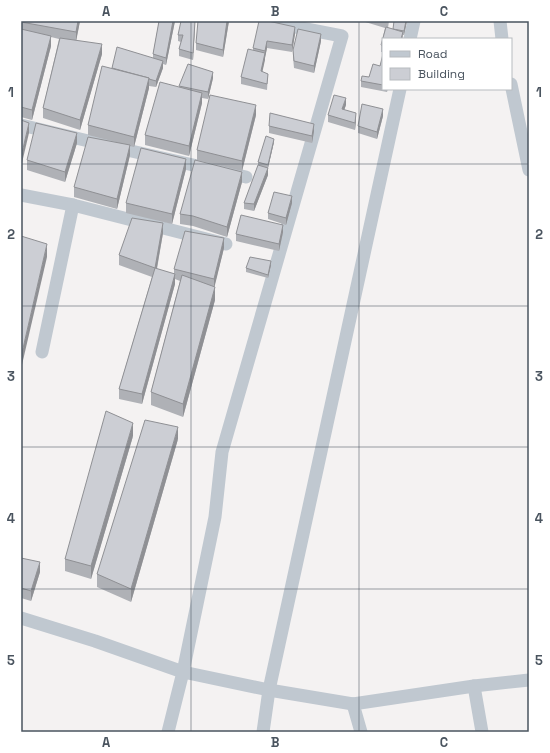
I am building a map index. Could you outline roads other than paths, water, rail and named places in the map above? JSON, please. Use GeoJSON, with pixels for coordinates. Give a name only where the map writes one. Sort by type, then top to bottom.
{"type":"FeatureCollection","features":[{"type":"Feature","properties":{"kind":"street"},"geometry":{"type":"LineString","coordinates":[[168,732],[183,672],[215,517],[222,452],[342,36],[265,21]]}},
{"type":"Feature","properties":{"kind":"street"},"geometry":{"type":"LineString","coordinates":[[410,38],[414,21]]}},
{"type":"Feature","properties":{"kind":"street"},"geometry":{"type":"LineString","coordinates":[[500,21],[502,38]]}},
{"type":"Feature","properties":{"kind":"street"},"geometry":{"type":"LineString","coordinates":[[512,89],[529,170]]}},
{"type":"Feature","properties":{"kind":"street"},"geometry":{"type":"LineString","coordinates":[[263,732],[269,690],[400,90]]}},
{"type":"Feature","properties":{"kind":"street"},"geometry":{"type":"LineString","coordinates":[[21,125],[246,177]]}},
{"type":"Feature","properties":{"kind":"street"},"geometry":{"type":"LineString","coordinates":[[21,195],[73,205],[226,244]]}},
{"type":"Feature","properties":{"kind":"street"},"geometry":{"type":"LineString","coordinates":[[42,352],[73,205]]}},
{"type":"Feature","properties":{"kind":"street"},"geometry":{"type":"LineString","coordinates":[[21,618],[95,640],[183,672],[269,690],[353,704],[474,686],[529,680]]}},
{"type":"Feature","properties":{"kind":"street"},"geometry":{"type":"LineString","coordinates":[[474,686],[482,732]]}},
{"type":"Feature","properties":{"kind":"street"},"geometry":{"type":"LineString","coordinates":[[353,704],[361,732]]}}]}
